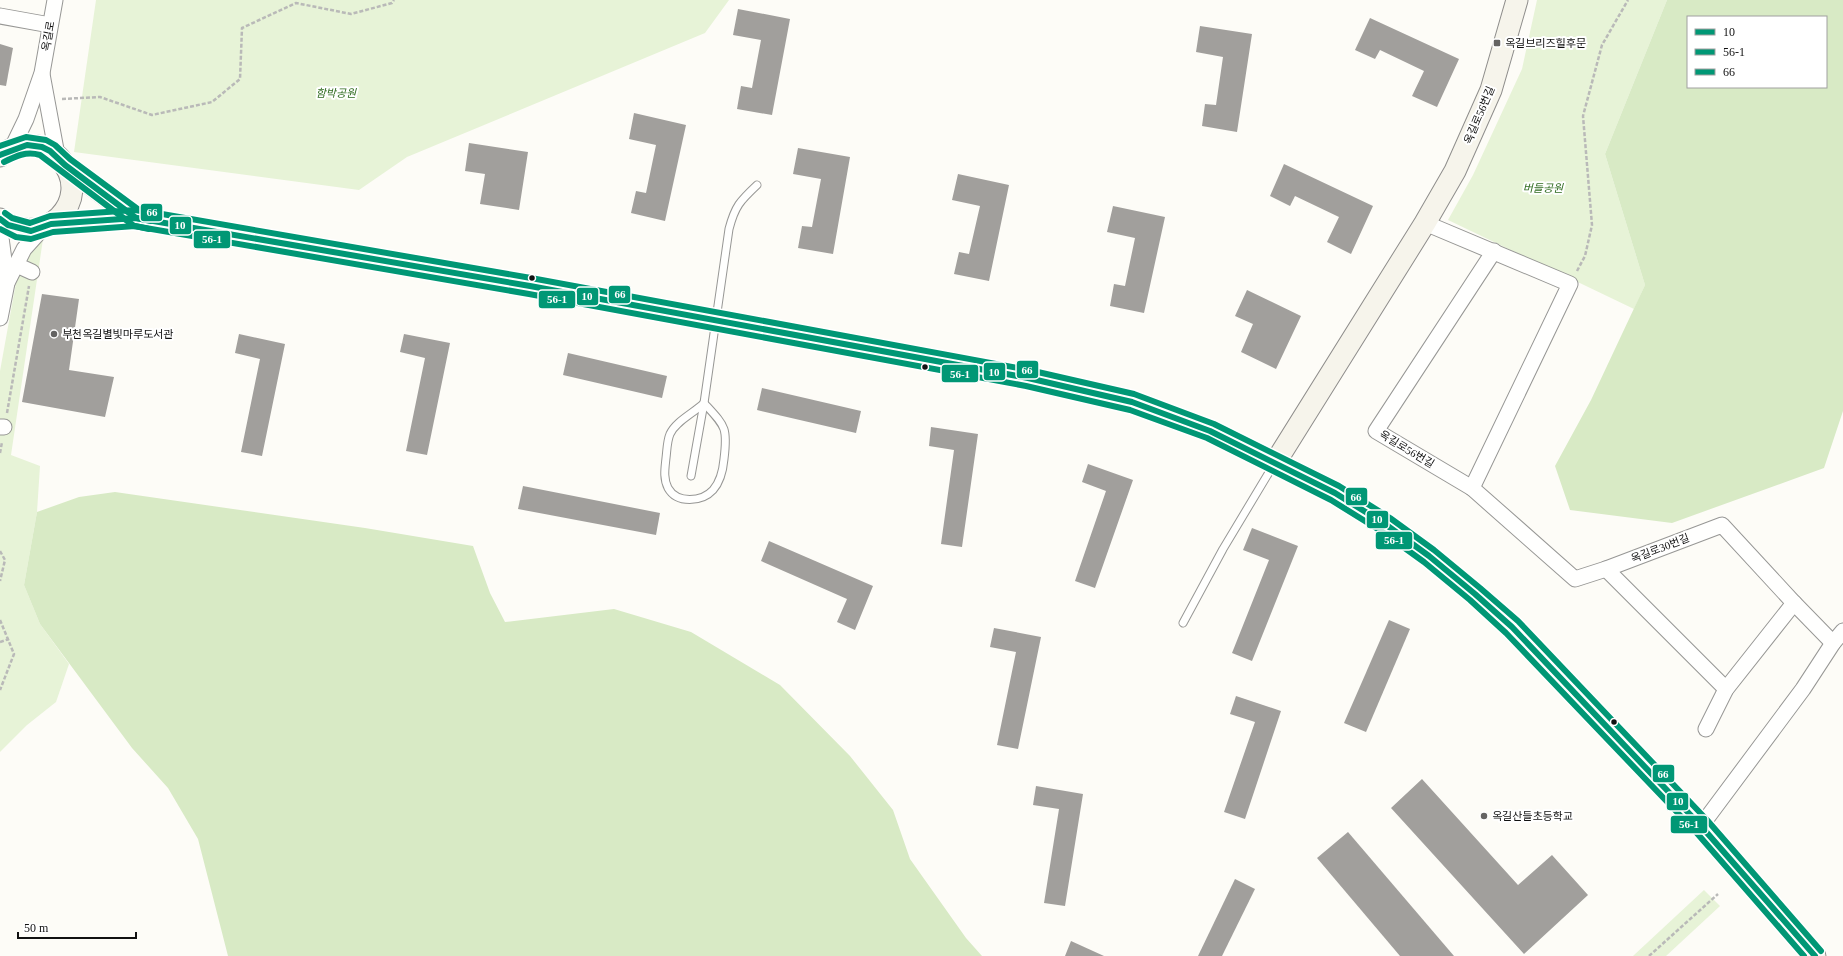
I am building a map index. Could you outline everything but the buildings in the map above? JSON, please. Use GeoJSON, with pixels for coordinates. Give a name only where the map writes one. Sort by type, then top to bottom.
{"type":"FeatureCollection","features":[{"type":"Feature","properties":{"kind":"street","name":"옥길로"},"geometry":{"type":"LineString","coordinates":[[42,73],[54,0]]}},
{"type":"Feature","properties":{"kind":"street","name":"옥길로56번길"},"geometry":{"type":"LineString","coordinates":[[1275,463],[1425,223],[1455,171],[1491,90],[1517,0]]}},
{"type":"Feature","properties":{"kind":"street"},"geometry":{"type":"LineString","coordinates":[[0,16],[50,25]]}},
{"type":"Feature","properties":{"kind":"street"},"geometry":{"type":"LineString","coordinates":[[0,318],[7,282],[24,249],[47,226],[61,216],[69,204],[72,191],[71,178],[61,160],[42,73]]}},
{"type":"Feature","properties":{"kind":"street"},"geometry":{"type":"LineString","coordinates":[[3,153],[26,119],[42,73]]}},
{"type":"Feature","properties":{"kind":"street"},"geometry":{"type":"LineString","coordinates":[[3,153],[28,144],[43,147],[136,218]]}},
{"type":"Feature","properties":{"kind":"street"},"geometry":{"type":"LineString","coordinates":[[0,219],[8,225],[31,231],[47,226],[136,218],[522,285],[1028,378],[1125,401],[1210,431],[1335,494],[1385,524],[1429,556],[1475,594],[1512,627],[1701,826],[1815,956]]}},
{"type":"Feature","properties":{"kind":"street"},"geometry":{"type":"LineString","coordinates":[[1425,223],[1570,284],[1472,488],[1574,579],[1606,569],[1726,689]]}},
{"type":"Feature","properties":{"kind":"street"},"geometry":{"type":"LineString","coordinates":[[0,230],[7,282]]}},
{"type":"Feature","properties":{"kind":"street","name":"옥길로56번길"},"geometry":{"type":"LineString","coordinates":[[1472,488],[1376,431],[1494,251]]}},
{"type":"Feature","properties":{"kind":"street","name":"옥길로30번길"},"geometry":{"type":"LineString","coordinates":[[1606,569],[1722,525],[1833,643]]}},
{"type":"Feature","properties":{"kind":"street"},"geometry":{"type":"LineString","coordinates":[[1706,729],[1726,689],[1794,603]]}},
{"type":"Feature","properties":{"kind":"street"},"geometry":{"type":"LineString","coordinates":[[1701,826],[1803,689],[1833,643],[1843,631]]}},
{"type":"Feature","properties":{"kind":"lane"},"geometry":{"type":"LineString","coordinates":[[691,476],[704,403],[732,216],[740,200],[757,185]]}},
{"type":"Feature","properties":{"kind":"lane"},"geometry":{"type":"LineString","coordinates":[[704,403],[724,425],[727,438],[723,468],[720,480],[712,491],[700,498],[687,500],[675,495],[668,488],[664,473],[667,448],[670,433],[679,423],[693,414],[704,403]]}},
{"type":"Feature","properties":{"kind":"lane"},"geometry":{"type":"LineString","coordinates":[[1183,622],[1223,549],[1275,463]]}},
{"type":"Feature","properties":{"kind":"path"},"geometry":{"type":"LineString","coordinates":[[47,100],[100,97],[152,115],[212,102],[240,78],[242,28],[296,3],[351,14],[392,3],[394,0]]}},
{"type":"Feature","properties":{"kind":"path"},"geometry":{"type":"LineString","coordinates":[[1570,284],[1585,256],[1592,225],[1583,116],[1602,45],[1628,0]]}},
{"type":"Feature","properties":{"kind":"path"},"geometry":{"type":"LineString","coordinates":[[0,453],[2,427],[26,269]]}},
{"type":"Feature","properties":{"kind":"path"},"geometry":{"type":"LineString","coordinates":[[0,551],[5,560],[0,581]]}},
{"type":"Feature","properties":{"kind":"path"},"geometry":{"type":"LineString","coordinates":[[0,620],[14,654],[0,690]]}},
{"type":"Feature","properties":{"kind":"path"},"geometry":{"type":"LineString","coordinates":[[0,642],[9,639]]}},
{"type":"Feature","properties":{"kind":"path"},"geometry":{"type":"LineString","coordinates":[[1649,956],[1718,894]]}},
{"type":"Feature","properties":{"kind":"green space","name":"함박공원"},"geometry":{"type":"Polygon","coordinates":[[[96,0],[729,0],[705,33],[407,157],[359,190],[74,152],[96,0]]]}},
{"type":"Feature","properties":{"kind":"green space","name":"버들공원"},"geometry":{"type":"Polygon","coordinates":[[[1537,0],[1667,0],[1605,154],[1645,285],[1634,309],[1448,220],[1473,175],[1522,69],[1537,0]]]}},
{"type":"Feature","properties":{"kind":"green space"},"geometry":{"type":"Polygon","coordinates":[[[1667,0],[1843,0],[1843,411],[1824,468],[1672,523],[1570,510],[1555,466],[1591,400],[1645,285],[1605,154],[1667,0]]]}},
{"type":"Feature","properties":{"kind":"green space"},"geometry":{"type":"Polygon","coordinates":[[[43,239],[11,455],[40,466],[37,512],[24,585],[40,624],[69,664],[56,702],[27,725],[0,752],[0,371],[17,277],[26,253],[43,239]]]}},
{"type":"Feature","properties":{"kind":"green space"},"geometry":{"type":"Polygon","coordinates":[[[115,492],[365,528],[473,546],[490,593],[505,622],[614,609],[691,632],[780,685],[850,756],[893,810],[910,859],[966,938],[982,956],[228,956],[198,839],[168,788],[132,748],[40,624],[24,585],[37,512],[79,497],[115,492]]]}},
{"type":"Feature","properties":{"kind":"green space"},"geometry":{"type":"Polygon","coordinates":[[[1704,890],[1720,906],[1666,956],[1633,956],[1704,890]]]}},
{"type":"Feature","properties":{"kind":"transit line","name":"66"},"geometry":{"type":"LineString","coordinates":[[0,146],[26,137],[46,140],[55,145],[70,159],[139,210],[531,278],[1029,370],[1134,394],[1214,424],[1339,486],[1390,518],[1434,550],[1480,588],[1518,621],[1707,820],[1821,951]]}},
{"type":"Feature","properties":{"kind":"transit line","name":"10"},"geometry":{"type":"LineString","coordinates":[[0,155],[27,145],[42,147],[50,151],[65,165],[136,218],[530,286],[1028,378],[1132,402],[1210,431],[1335,493],[1385,524],[1429,556],[1475,594],[1512,627],[1701,826],[1815,956]]}},
{"type":"Feature","properties":{"kind":"transit line","name":"56-1"},"geometry":{"type":"LineString","coordinates":[[4,162],[26,154],[40,155],[134,226],[529,294],[1026,386],[1130,410],[1207,438],[1331,500],[1381,531],[1424,562],[1470,600],[1506,633],[1695,831],[1804,956]]}},
{"type":"Feature","properties":{"kind":"transit line","name":"66"},"geometry":{"type":"LineString","coordinates":[[5,213],[12,218],[30,223],[50,216],[135,210],[153,213]]}},
{"type":"Feature","properties":{"kind":"transit line","name":"10"},"geometry":{"type":"LineString","coordinates":[[0,219],[8,225],[31,231],[51,224],[136,218],[151,221]]}},
{"type":"Feature","properties":{"kind":"transit line","name":"56-1"},"geometry":{"type":"LineString","coordinates":[[0,229],[16,237],[31,239],[53,232],[135,226],[149,229]]}},
{"type":"Feature","properties":{"kind":"place","name":"옥길브리즈힐후문"},"geometry":{"type":"Point","coordinates":[1497,43]}},
{"type":"Feature","properties":{"kind":"place","name":"부천옥길별빛마루도서관"},"geometry":{"type":"Point","coordinates":[54,334]}},
{"type":"Feature","properties":{"kind":"place","name":"옥길산들초등학교"},"geometry":{"type":"Point","coordinates":[1484,816]}}]}
